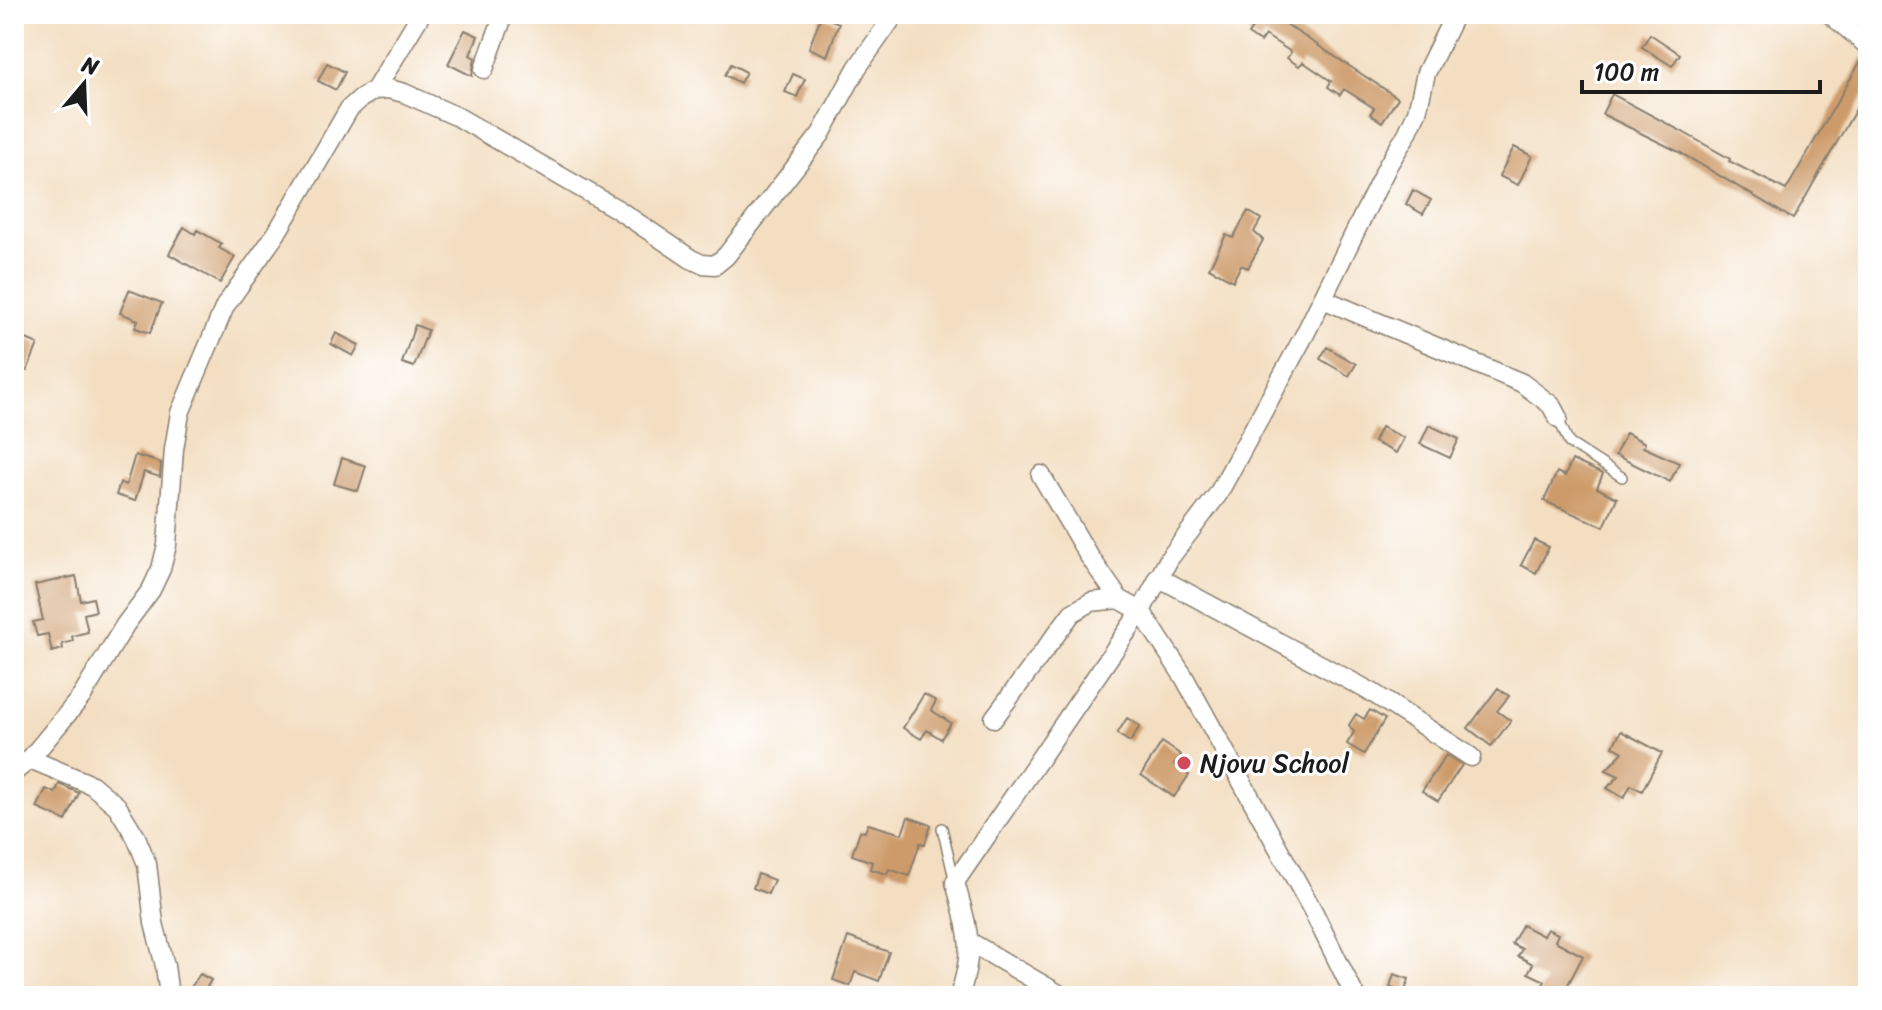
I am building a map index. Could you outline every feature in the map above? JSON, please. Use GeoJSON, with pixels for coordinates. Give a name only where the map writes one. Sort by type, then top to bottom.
{"type":"FeatureCollection","features":[{"type":"Feature","properties":{"kind":"street"},"geometry":{"type":"LineString","coordinates":[[375,90],[421,14]]}},
{"type":"Feature","properties":{"kind":"street"},"geometry":{"type":"LineString","coordinates":[[484,69],[504,14]]}},
{"type":"Feature","properties":{"kind":"street"},"geometry":{"type":"LineString","coordinates":[[14,772],[30,759],[82,696],[125,625],[151,590],[161,569],[170,518],[178,422],[225,306],[276,234],[349,109],[361,98],[375,90],[389,89],[458,117],[617,209],[691,259],[715,265],[726,256],[821,134],[857,68],[895,14]]}},
{"type":"Feature","properties":{"kind":"street"},"geometry":{"type":"LineString","coordinates":[[959,996],[970,956],[970,942],[955,882],[1141,611],[1158,577],[1218,494],[1407,134],[1417,112],[1426,73],[1455,14]]}},
{"type":"Feature","properties":{"kind":"street"},"geometry":{"type":"LineString","coordinates":[[1830,14],[1868,46]]}},
{"type":"Feature","properties":{"kind":"street"},"geometry":{"type":"LineString","coordinates":[[1323,299],[1522,383],[1551,405],[1558,418]]}},
{"type":"Feature","properties":{"kind":"street"},"geometry":{"type":"LineString","coordinates":[[1041,475],[1087,553],[1119,599],[1141,611],[1184,677],[1313,911],[1355,996]]}},
{"type":"Feature","properties":{"kind":"street"},"geometry":{"type":"LineString","coordinates":[[1158,577],[1373,693],[1471,757]]}},
{"type":"Feature","properties":{"kind":"street"},"geometry":{"type":"LineString","coordinates":[[994,718],[1072,613],[1091,602],[1119,599]]}},
{"type":"Feature","properties":{"kind":"street"},"geometry":{"type":"LineString","coordinates":[[30,759],[92,785],[117,806],[136,837],[147,864],[154,923],[169,996]]}},
{"type":"Feature","properties":{"kind":"street"},"geometry":{"type":"LineString","coordinates":[[970,942],[1062,996]]}},
{"type":"Feature","properties":{"kind":"lane"},"geometry":{"type":"LineString","coordinates":[[1558,418],[1569,443],[1622,477]]}},
{"type":"Feature","properties":{"kind":"lane"},"geometry":{"type":"LineString","coordinates":[[942,828],[955,882]]}},
{"type":"Feature","properties":{"kind":"building"},"geometry":{"type":"Polygon","coordinates":[[[1230,14],[1270,14],[1398,98],[1382,122],[1370,114],[1374,108],[1344,89],[1340,95],[1328,87],[1331,81],[1303,62],[1299,66],[1287,58],[1291,52],[1265,35],[1260,42],[1248,34],[1252,28],[1230,14]]]}},
{"type":"Feature","properties":{"kind":"building"},"geometry":{"type":"Polygon","coordinates":[[[821,16],[839,23],[827,56],[809,48],[821,16]]]}},
{"type":"Feature","properties":{"kind":"building"},"geometry":{"type":"Polygon","coordinates":[[[465,30],[478,36],[470,55],[475,58],[472,76],[448,64],[465,30]]]}},
{"type":"Feature","properties":{"kind":"building"},"geometry":{"type":"Polygon","coordinates":[[[1650,34],[1680,54],[1672,66],[1642,47],[1650,34]]]}},
{"type":"Feature","properties":{"kind":"building"},"geometry":{"type":"Polygon","coordinates":[[[1863,57],[1868,58],[1868,88],[1793,219],[1679,152],[1602,114],[1612,94],[1786,190],[1863,57]]]}},
{"type":"Feature","properties":{"kind":"building"},"geometry":{"type":"Polygon","coordinates":[[[327,63],[345,72],[336,90],[318,81],[327,63]]]}},
{"type":"Feature","properties":{"kind":"building"},"geometry":{"type":"Polygon","coordinates":[[[731,64],[746,72],[740,83],[725,75],[731,64]]]}},
{"type":"Feature","properties":{"kind":"building"},"geometry":{"type":"Polygon","coordinates":[[[793,74],[805,79],[797,97],[785,92],[793,74]]]}},
{"type":"Feature","properties":{"kind":"building"},"geometry":{"type":"Polygon","coordinates":[[[1514,147],[1532,156],[1518,185],[1499,176],[1514,147]]]}},
{"type":"Feature","properties":{"kind":"building"},"geometry":{"type":"Polygon","coordinates":[[[1413,190],[1431,200],[1423,214],[1406,204],[1413,190]]]}},
{"type":"Feature","properties":{"kind":"building"},"geometry":{"type":"Polygon","coordinates":[[[1248,211],[1261,219],[1254,232],[1263,240],[1248,268],[1241,265],[1233,281],[1209,268],[1226,235],[1233,238],[1248,211]]]}},
{"type":"Feature","properties":{"kind":"building"},"geometry":{"type":"Polygon","coordinates":[[[184,227],[195,234],[197,230],[222,244],[219,248],[235,257],[220,283],[169,254],[184,227]]]}},
{"type":"Feature","properties":{"kind":"building"},"geometry":{"type":"Polygon","coordinates":[[[129,290],[162,303],[150,333],[135,328],[138,320],[120,313],[129,290]]]}},
{"type":"Feature","properties":{"kind":"building"},"geometry":{"type":"Polygon","coordinates":[[[415,325],[428,330],[414,367],[402,363],[415,325]]]}},
{"type":"Feature","properties":{"kind":"building"},"geometry":{"type":"Polygon","coordinates":[[[336,333],[359,345],[353,356],[331,344],[336,333]]]}},
{"type":"Feature","properties":{"kind":"building"},"geometry":{"type":"Polygon","coordinates":[[[19,336],[38,344],[27,371],[14,366],[14,349],[19,336]]]}},
{"type":"Feature","properties":{"kind":"building"},"geometry":{"type":"Polygon","coordinates":[[[1327,347],[1356,364],[1349,376],[1320,359],[1327,347]]]}},
{"type":"Feature","properties":{"kind":"building"},"geometry":{"type":"Polygon","coordinates":[[[1429,425],[1459,439],[1450,458],[1420,444],[1429,425]]]}},
{"type":"Feature","properties":{"kind":"building"},"geometry":{"type":"Polygon","coordinates":[[[1381,427],[1404,438],[1396,453],[1374,442],[1381,427]]]}},
{"type":"Feature","properties":{"kind":"building"},"geometry":{"type":"Polygon","coordinates":[[[1626,433],[1645,443],[1643,447],[1679,463],[1670,482],[1615,455],[1626,433]]]}},
{"type":"Feature","properties":{"kind":"building"},"geometry":{"type":"Polygon","coordinates":[[[135,455],[161,463],[160,477],[144,472],[135,501],[116,495],[120,483],[126,485],[135,455]]]}},
{"type":"Feature","properties":{"kind":"building"},"geometry":{"type":"Polygon","coordinates":[[[342,458],[366,466],[358,491],[334,484],[342,458]]]}},
{"type":"Feature","properties":{"kind":"building"},"geometry":{"type":"Polygon","coordinates":[[[1572,460],[1603,474],[1597,488],[1617,498],[1604,527],[1544,501],[1557,472],[1565,476],[1572,460]]]}},
{"type":"Feature","properties":{"kind":"building"},"geometry":{"type":"Polygon","coordinates":[[[1534,540],[1549,547],[1536,573],[1521,565],[1534,540]]]}},
{"type":"Feature","properties":{"kind":"building"},"geometry":{"type":"Polygon","coordinates":[[[76,576],[81,601],[93,598],[96,611],[84,614],[88,632],[72,636],[73,641],[62,644],[63,649],[52,652],[48,634],[37,636],[33,622],[43,620],[35,585],[76,576]]]}},
{"type":"Feature","properties":{"kind":"building"},"geometry":{"type":"Polygon","coordinates":[[[1498,688],[1509,696],[1497,711],[1511,721],[1491,746],[1468,728],[1498,688]]]}},
{"type":"Feature","properties":{"kind":"building"},"geometry":{"type":"Polygon","coordinates":[[[924,694],[936,701],[931,710],[951,723],[941,739],[927,730],[921,739],[903,728],[924,694]]]}},
{"type":"Feature","properties":{"kind":"building"},"geometry":{"type":"Polygon","coordinates":[[[1370,710],[1385,719],[1364,754],[1347,744],[1354,732],[1349,725],[1356,714],[1364,719],[1370,710]]]}},
{"type":"Feature","properties":{"kind":"building"},"geometry":{"type":"Polygon","coordinates":[[[1127,718],[1140,726],[1130,742],[1117,734],[1127,718]]]}},
{"type":"Feature","properties":{"kind":"building"},"geometry":{"type":"Polygon","coordinates":[[[1621,731],[1662,753],[1642,791],[1631,785],[1624,798],[1607,788],[1619,776],[1606,770],[1623,752],[1613,746],[1621,731]]]}},
{"type":"Feature","properties":{"kind":"building"},"geometry":{"type":"Polygon","coordinates":[[[1162,742],[1181,755],[1174,765],[1189,775],[1174,797],[1141,775],[1162,742]]]}},
{"type":"Feature","properties":{"kind":"building"},"geometry":{"type":"Polygon","coordinates":[[[1446,755],[1462,765],[1438,801],[1422,791],[1446,755]]]}},
{"type":"Feature","properties":{"kind":"building"},"geometry":{"type":"Polygon","coordinates":[[[59,784],[79,793],[66,821],[37,808],[46,789],[55,793],[59,784]]]}},
{"type":"Feature","properties":{"kind":"building"},"geometry":{"type":"Polygon","coordinates":[[[908,817],[931,825],[925,844],[920,843],[909,876],[889,869],[887,874],[870,869],[872,862],[852,855],[860,831],[865,832],[868,824],[902,834],[908,817]]]}},
{"type":"Feature","properties":{"kind":"building"},"geometry":{"type":"Polygon","coordinates":[[[758,874],[774,880],[768,894],[753,888],[758,874]]]}},
{"type":"Feature","properties":{"kind":"building"},"geometry":{"type":"Polygon","coordinates":[[[1522,925],[1543,936],[1547,929],[1558,934],[1555,941],[1583,956],[1562,996],[1537,996],[1545,981],[1528,973],[1533,964],[1518,956],[1522,949],[1512,944],[1522,925]]]}},
{"type":"Feature","properties":{"kind":"building"},"geometry":{"type":"Polygon","coordinates":[[[848,937],[889,952],[879,981],[855,972],[850,986],[833,980],[848,937]]]}},
{"type":"Feature","properties":{"kind":"building"},"geometry":{"type":"Polygon","coordinates":[[[200,974],[211,980],[207,987],[220,996],[185,996],[200,974]]]}},
{"type":"Feature","properties":{"kind":"building"},"geometry":{"type":"Polygon","coordinates":[[[1394,974],[1409,979],[1404,993],[1390,987],[1394,974]]]}},
{"type":"Feature","properties":{"kind":"place","name":"Njovu School"},"geometry":{"type":"Point","coordinates":[1184,763]}}]}
